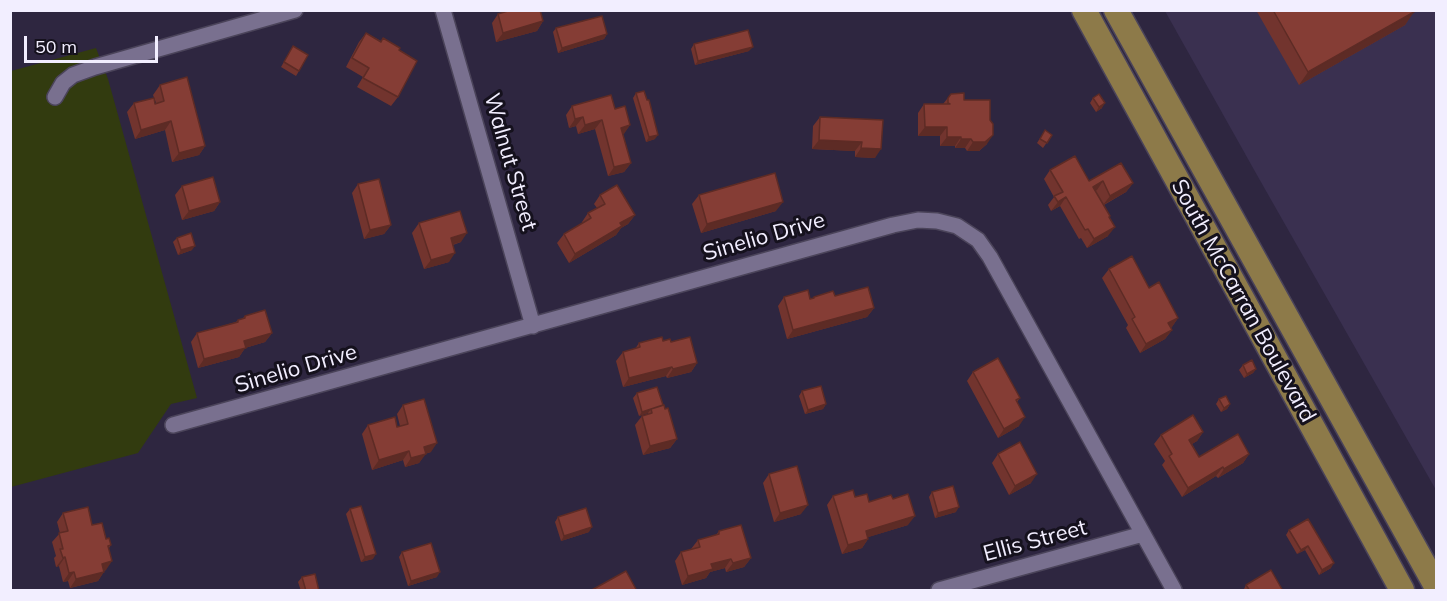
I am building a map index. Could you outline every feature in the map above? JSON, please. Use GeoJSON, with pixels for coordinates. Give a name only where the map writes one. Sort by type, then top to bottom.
{"type":"FeatureCollection","features":[{"type":"Feature","properties":{"kind":"main road","name":"South McCarran Boulevard"},"geometry":{"type":"LineString","coordinates":[[1084,10],[1402,591]]}},
{"type":"Feature","properties":{"kind":"main road","name":"South McCarran Boulevard"},"geometry":{"type":"LineString","coordinates":[[1116,10],[1437,586]]}},
{"type":"Feature","properties":{"kind":"street"},"geometry":{"type":"LineString","coordinates":[[55,97],[63,83],[73,75],[95,66],[295,10]]}},
{"type":"Feature","properties":{"kind":"street","name":"Walnut Street"},"geometry":{"type":"LineString","coordinates":[[443,10],[533,326]]}},
{"type":"Feature","properties":{"kind":"street","name":"Sinelio Drive"},"geometry":{"type":"LineString","coordinates":[[173,425],[892,225],[918,220],[937,221],[957,226],[978,240],[990,257],[1174,591]]}},
{"type":"Feature","properties":{"kind":"street","name":"Ellis Street"},"geometry":{"type":"LineString","coordinates":[[939,591],[1143,534]]}},
{"type":"Feature","properties":{"kind":"shaded area"},"geometry":{"type":"Polygon","coordinates":[[[1165,11],[1436,11],[1436,490],[1257,175],[1165,11]]]}},
{"type":"Feature","properties":{"kind":"green space"},"geometry":{"type":"Polygon","coordinates":[[[96,48],[108,79],[197,398],[171,404],[138,453],[11,487],[11,71],[96,48]]]}},
{"type":"Feature","properties":{"kind":"building"},"geometry":{"type":"Polygon","coordinates":[[[511,10],[540,10],[543,21],[503,33],[498,14],[511,10]]]}},
{"type":"Feature","properties":{"kind":"building"},"geometry":{"type":"Polygon","coordinates":[[[1273,10],[1414,10],[1414,12],[1308,72],[1273,10]]]}},
{"type":"Feature","properties":{"kind":"building"},"geometry":{"type":"Polygon","coordinates":[[[602,16],[607,34],[562,48],[556,28],[602,16]]]}},
{"type":"Feature","properties":{"kind":"building"},"geometry":{"type":"Polygon","coordinates":[[[748,30],[753,47],[698,61],[694,44],[748,30]]]}},
{"type":"Feature","properties":{"kind":"building"},"geometry":{"type":"Polygon","coordinates":[[[366,33],[381,42],[383,38],[417,61],[398,97],[363,78],[369,68],[352,58],[366,33]]]}},
{"type":"Feature","properties":{"kind":"building"},"geometry":{"type":"Polygon","coordinates":[[[293,46],[308,55],[299,71],[284,62],[293,46]]]}},
{"type":"Feature","properties":{"kind":"building"},"geometry":{"type":"Polygon","coordinates":[[[187,77],[205,146],[179,153],[171,121],[141,130],[134,103],[154,98],[155,104],[164,101],[160,85],[187,77]]]}},
{"type":"Feature","properties":{"kind":"building"},"geometry":{"type":"Polygon","coordinates":[[[644,91],[649,100],[658,135],[649,137],[636,93],[644,91]]]}},
{"type":"Feature","properties":{"kind":"building"},"geometry":{"type":"Polygon","coordinates":[[[964,93],[964,100],[990,100],[993,135],[985,142],[973,142],[971,139],[961,139],[961,137],[947,137],[947,127],[925,127],[924,104],[950,104],[948,98],[951,94],[964,93]]]}},
{"type":"Feature","properties":{"kind":"building"},"geometry":{"type":"Polygon","coordinates":[[[1099,94],[1105,103],[1099,107],[1093,98],[1099,94]]]}},
{"type":"Feature","properties":{"kind":"building"},"geometry":{"type":"Polygon","coordinates":[[[611,95],[615,109],[625,106],[630,125],[621,128],[631,163],[614,167],[602,120],[585,125],[583,117],[575,119],[572,106],[611,95]]]}},
{"type":"Feature","properties":{"kind":"building"},"geometry":{"type":"Polygon","coordinates":[[[820,117],[883,120],[881,149],[861,148],[862,142],[819,140],[820,117]]]}},
{"type":"Feature","properties":{"kind":"building"},"geometry":{"type":"Polygon","coordinates":[[[1045,130],[1052,135],[1047,143],[1040,139],[1045,130]]]}},
{"type":"Feature","properties":{"kind":"building"},"geometry":{"type":"Polygon","coordinates":[[[1075,156],[1089,181],[1121,163],[1133,183],[1110,196],[1103,181],[1093,187],[1115,227],[1094,239],[1088,229],[1085,230],[1066,197],[1058,202],[1054,196],[1063,192],[1050,170],[1075,156]]]}},
{"type":"Feature","properties":{"kind":"building"},"geometry":{"type":"Polygon","coordinates":[[[775,173],[783,202],[707,224],[699,195],[775,173]]]}},
{"type":"Feature","properties":{"kind":"building"},"geometry":{"type":"Polygon","coordinates":[[[213,177],[220,202],[189,211],[182,186],[213,177]]]}},
{"type":"Feature","properties":{"kind":"building"},"geometry":{"type":"Polygon","coordinates":[[[379,179],[391,225],[370,230],[358,184],[379,179]]]}},
{"type":"Feature","properties":{"kind":"building"},"geometry":{"type":"Polygon","coordinates":[[[617,185],[635,215],[620,223],[622,226],[575,254],[564,234],[591,218],[588,213],[605,204],[600,195],[617,185]]]}},
{"type":"Feature","properties":{"kind":"building"},"geometry":{"type":"Polygon","coordinates":[[[460,211],[467,233],[451,238],[455,253],[431,260],[419,223],[460,211]]]}},
{"type":"Feature","properties":{"kind":"building"},"geometry":{"type":"Polygon","coordinates":[[[191,233],[195,246],[181,250],[177,238],[191,233]]]}},
{"type":"Feature","properties":{"kind":"building"},"geometry":{"type":"Polygon","coordinates":[[[1132,256],[1149,288],[1159,282],[1178,318],[1168,323],[1172,330],[1146,344],[1132,319],[1135,317],[1109,269],[1132,256]]]}},
{"type":"Feature","properties":{"kind":"building"},"geometry":{"type":"Polygon","coordinates":[[[868,287],[874,308],[793,330],[784,297],[808,290],[810,299],[833,291],[835,296],[868,287]]]}},
{"type":"Feature","properties":{"kind":"building"},"geometry":{"type":"Polygon","coordinates":[[[265,310],[272,333],[244,341],[246,348],[204,359],[197,333],[238,322],[245,316],[265,310]]]}},
{"type":"Feature","properties":{"kind":"building"},"geometry":{"type":"Polygon","coordinates":[[[662,337],[663,341],[670,339],[671,342],[690,337],[697,363],[629,378],[623,352],[640,347],[639,343],[662,337]]]}},
{"type":"Feature","properties":{"kind":"building"},"geometry":{"type":"Polygon","coordinates":[[[998,358],[1020,398],[1016,400],[1025,417],[1004,429],[973,372],[998,358]]]}},
{"type":"Feature","properties":{"kind":"building"},"geometry":{"type":"Polygon","coordinates":[[[1252,360],[1256,369],[1247,374],[1243,365],[1252,360]]]}},
{"type":"Feature","properties":{"kind":"building"},"geometry":{"type":"Polygon","coordinates":[[[821,386],[826,404],[808,410],[802,391],[821,386]]]}},
{"type":"Feature","properties":{"kind":"building"},"geometry":{"type":"Polygon","coordinates":[[[657,387],[663,405],[642,412],[637,393],[657,387]]]}},
{"type":"Feature","properties":{"kind":"building"},"geometry":{"type":"Polygon","coordinates":[[[1226,396],[1230,404],[1224,408],[1219,399],[1226,396]]]}},
{"type":"Feature","properties":{"kind":"building"},"geometry":{"type":"Polygon","coordinates":[[[424,399],[437,443],[424,447],[426,454],[411,458],[409,451],[379,460],[368,425],[395,417],[397,427],[408,424],[403,405],[424,399]]]}},
{"type":"Feature","properties":{"kind":"building"},"geometry":{"type":"Polygon","coordinates":[[[664,405],[665,409],[668,408],[677,439],[650,446],[642,416],[652,413],[651,409],[664,405]]]}},
{"type":"Feature","properties":{"kind":"building"},"geometry":{"type":"Polygon","coordinates":[[[1193,415],[1203,432],[1189,440],[1199,457],[1238,434],[1249,454],[1188,488],[1169,456],[1172,454],[1161,435],[1193,415]]]}},
{"type":"Feature","properties":{"kind":"building"},"geometry":{"type":"Polygon","coordinates":[[[1020,442],[1037,474],[1015,486],[998,454],[1020,442]]]}},
{"type":"Feature","properties":{"kind":"building"},"geometry":{"type":"Polygon","coordinates":[[[797,466],[808,505],[780,513],[769,474],[797,466]]]}},
{"type":"Feature","properties":{"kind":"building"},"geometry":{"type":"Polygon","coordinates":[[[953,486],[959,507],[938,513],[932,492],[953,486]]]}},
{"type":"Feature","properties":{"kind":"building"},"geometry":{"type":"Polygon","coordinates":[[[853,490],[855,497],[867,494],[869,502],[891,495],[893,499],[908,494],[915,516],[866,531],[868,539],[848,545],[833,496],[853,490]]]}},
{"type":"Feature","properties":{"kind":"building"},"geometry":{"type":"Polygon","coordinates":[[[361,506],[376,554],[365,557],[350,509],[361,506]]]}},
{"type":"Feature","properties":{"kind":"building"},"geometry":{"type":"Polygon","coordinates":[[[88,507],[92,525],[102,523],[106,539],[109,538],[111,545],[108,546],[112,561],[102,564],[104,572],[76,579],[74,572],[69,573],[65,557],[63,558],[59,533],[68,531],[63,513],[88,507]]]}},
{"type":"Feature","properties":{"kind":"building"},"geometry":{"type":"Polygon","coordinates":[[[586,508],[592,527],[564,536],[558,517],[586,508]]]}},
{"type":"Feature","properties":{"kind":"building"},"geometry":{"type":"Polygon","coordinates":[[[1308,519],[1334,563],[1322,570],[1308,546],[1301,550],[1289,530],[1308,519]]]}},
{"type":"Feature","properties":{"kind":"building"},"geometry":{"type":"Polygon","coordinates":[[[741,525],[751,558],[733,563],[731,559],[711,564],[713,569],[688,576],[681,552],[700,547],[698,540],[741,525]]]}},
{"type":"Feature","properties":{"kind":"building"},"geometry":{"type":"Polygon","coordinates":[[[431,543],[440,572],[411,581],[402,552],[431,543]]]}},
{"type":"Feature","properties":{"kind":"building"},"geometry":{"type":"Polygon","coordinates":[[[1271,570],[1283,591],[1250,591],[1246,585],[1271,570]]]}},
{"type":"Feature","properties":{"kind":"building"},"geometry":{"type":"Polygon","coordinates":[[[626,571],[637,591],[590,591],[626,571]]]}},
{"type":"Feature","properties":{"kind":"building"},"geometry":{"type":"Polygon","coordinates":[[[315,574],[319,591],[306,591],[302,577],[315,574]]]}}]}
